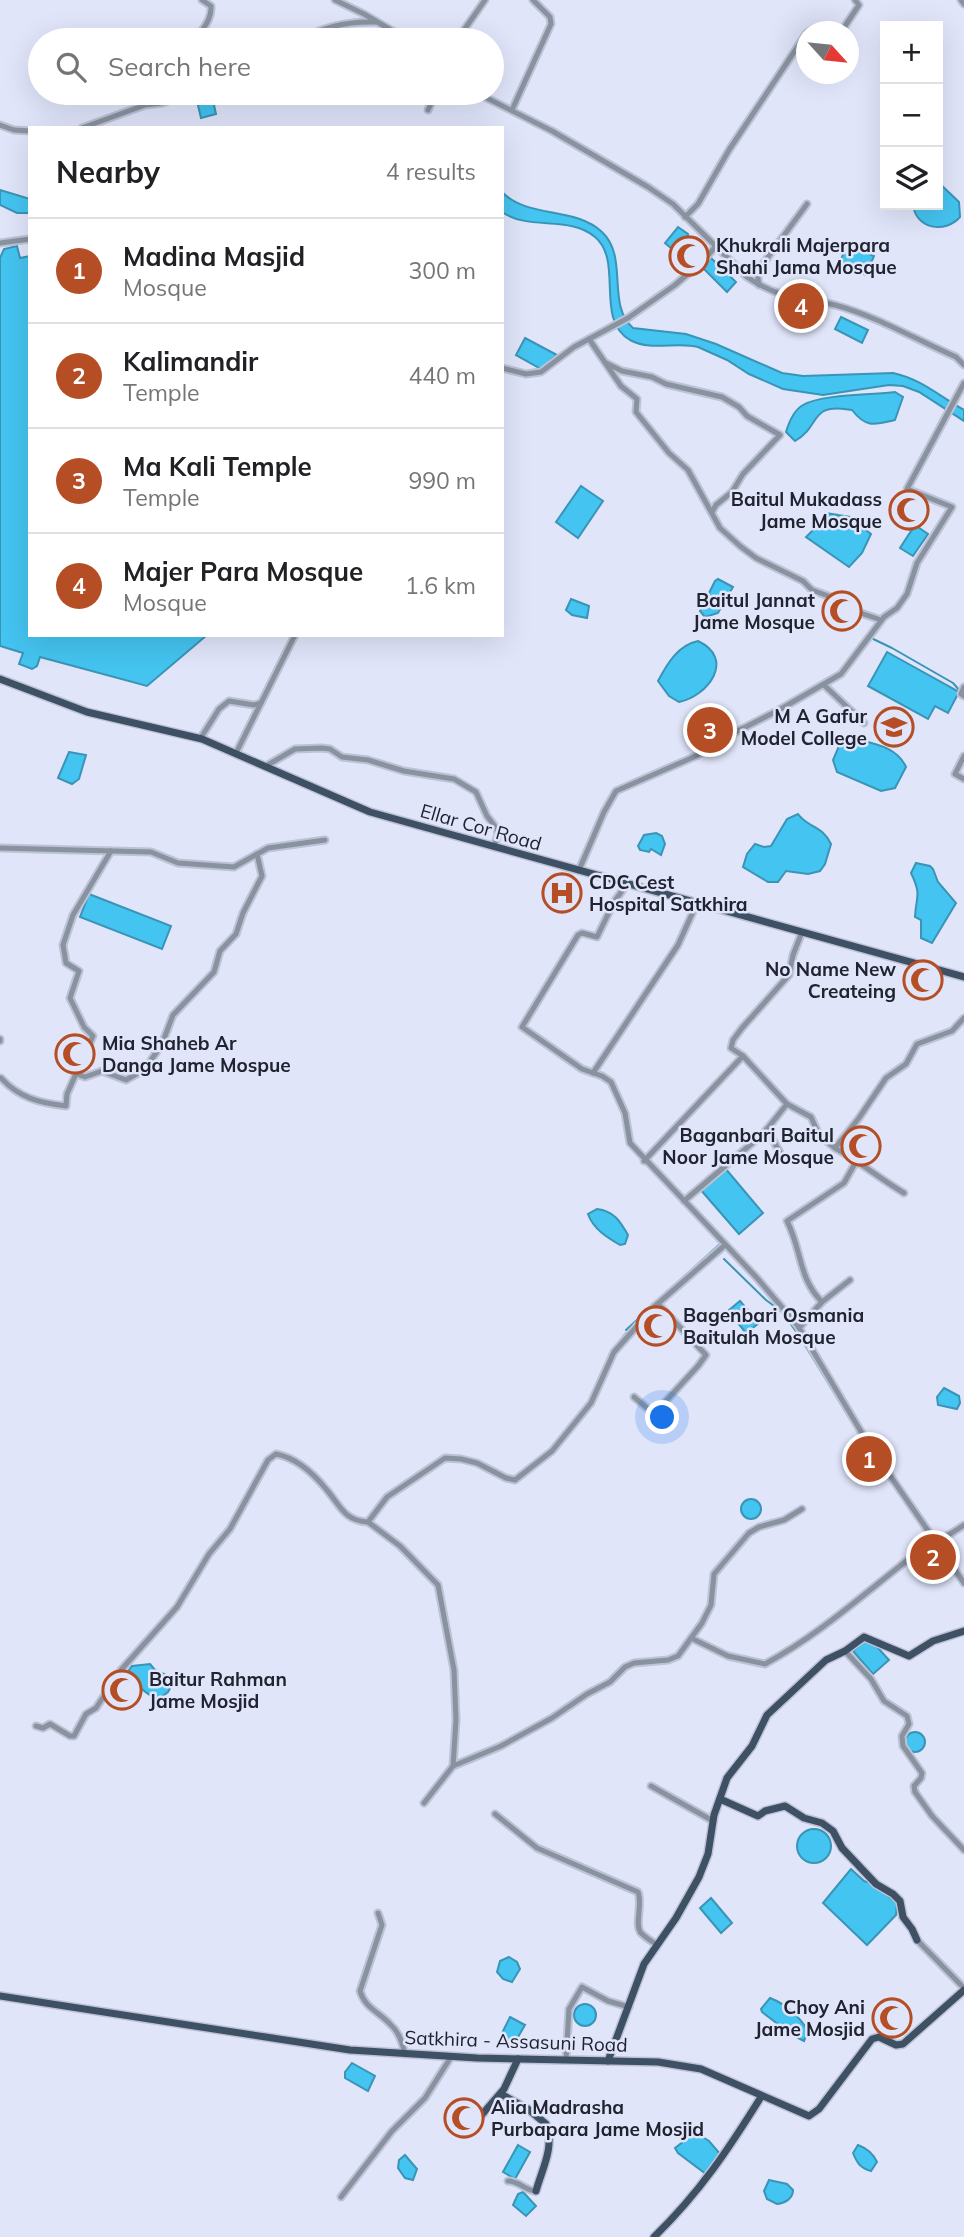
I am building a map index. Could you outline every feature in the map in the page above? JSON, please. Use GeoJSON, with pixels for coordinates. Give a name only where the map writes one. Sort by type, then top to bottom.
{"type":"FeatureCollection","features":[{"type":"Feature","properties":{"kind":"main road","name":"Ellar Cor Road"},"geometry":{"type":"LineString","coordinates":[[0,679],[87,712],[202,739],[370,812],[964,976]]}},
{"type":"Feature","properties":{"kind":"main road"},"geometry":{"type":"LineString","coordinates":[[608,2061],[644,1964],[676,1918],[699,1877],[708,1854],[713,1821],[727,1778],[751,1746],[767,1715],[826,1660],[845,1651],[864,1637],[909,1656],[933,1641],[964,1631]]}},
{"type":"Feature","properties":{"kind":"main road"},"geometry":{"type":"LineString","coordinates":[[720,1799],[758,1816],[765,1811],[785,1806],[804,1818],[822,1823],[833,1832],[842,1848],[875,1883],[900,1901],[903,1917],[917,1940]]}},
{"type":"Feature","properties":{"kind":"main road","name":"Satkhira - Assasuni Road"},"geometry":{"type":"LineString","coordinates":[[0,1996],[350,2050],[452,2057],[658,2062],[701,2069],[809,2116],[819,2109],[872,2039],[879,2037],[896,2045],[903,2044],[964,1989]]}},
{"type":"Feature","properties":{"kind":"main road"},"geometry":{"type":"LineString","coordinates":[[479,2118],[501,2094],[518,2059]]}},
{"type":"Feature","properties":{"kind":"main road"},"geometry":{"type":"LineString","coordinates":[[501,2094],[528,2109],[546,2124],[550,2133],[545,2168],[536,2191]]}},
{"type":"Feature","properties":{"kind":"main road"},"geometry":{"type":"LineString","coordinates":[[654,2237],[684,2208],[721,2161],[761,2096]]}},
{"type":"Feature","properties":{"kind":"street"},"geometry":{"type":"LineString","coordinates":[[202,0],[212,7],[204,28]]}},
{"type":"Feature","properties":{"kind":"street"},"geometry":{"type":"LineString","coordinates":[[335,0],[387,28]]}},
{"type":"Feature","properties":{"kind":"street"},"geometry":{"type":"LineString","coordinates":[[465,28],[485,0]]}},
{"type":"Feature","properties":{"kind":"street"},"geometry":{"type":"LineString","coordinates":[[512,110],[551,24],[551,17],[533,0]]}},
{"type":"Feature","properties":{"kind":"street"},"geometry":{"type":"LineString","coordinates":[[848,21],[859,5],[855,0]]}},
{"type":"Feature","properties":{"kind":"street"},"geometry":{"type":"LineString","coordinates":[[328,28],[356,21],[376,22]]}},
{"type":"Feature","properties":{"kind":"street"},"geometry":{"type":"LineString","coordinates":[[686,216],[698,204],[729,150],[796,50]]}},
{"type":"Feature","properties":{"kind":"street"},"geometry":{"type":"LineString","coordinates":[[87,126],[145,105]]}},
{"type":"Feature","properties":{"kind":"street"},"geometry":{"type":"LineString","coordinates":[[428,110],[430,105]]}},
{"type":"Feature","properties":{"kind":"street"},"geometry":{"type":"LineString","coordinates":[[502,105],[649,187],[673,204],[759,285],[801,300],[835,305],[870,318],[956,357],[964,365]]}},
{"type":"Feature","properties":{"kind":"street"},"geometry":{"type":"LineString","coordinates":[[0,125],[28,131]]}},
{"type":"Feature","properties":{"kind":"street"},"geometry":{"type":"LineString","coordinates":[[759,285],[757,272],[807,204]]}},
{"type":"Feature","properties":{"kind":"street"},"geometry":{"type":"LineString","coordinates":[[0,243],[28,239]]}},
{"type":"Feature","properties":{"kind":"street"},"geometry":{"type":"LineString","coordinates":[[504,369],[541,372],[675,285],[716,246]]}},
{"type":"Feature","properties":{"kind":"street"},"geometry":{"type":"LineString","coordinates":[[589,339],[621,386],[638,399],[636,412],[669,453],[688,470],[720,528],[755,558],[803,581],[812,590],[831,597],[852,610],[881,620]]}},
{"type":"Feature","properties":{"kind":"street"},"geometry":{"type":"LineString","coordinates":[[603,362],[622,371],[652,377],[666,384],[722,397],[780,435],[712,512]]}},
{"type":"Feature","properties":{"kind":"street"},"geometry":{"type":"LineString","coordinates":[[579,870],[616,791],[696,756],[720,740],[841,674],[881,620],[897,608],[907,594],[917,563],[952,507],[907,489],[964,383]]}},
{"type":"Feature","properties":{"kind":"street"},"geometry":{"type":"LineString","coordinates":[[236,752],[294,637]]}},
{"type":"Feature","properties":{"kind":"street"},"geometry":{"type":"LineString","coordinates":[[824,685],[864,723]]}},
{"type":"Feature","properties":{"kind":"street"},"geometry":{"type":"LineString","coordinates":[[962,695],[964,687]]}},
{"type":"Feature","properties":{"kind":"street"},"geometry":{"type":"LineString","coordinates":[[202,736],[219,709],[229,701],[254,705],[261,703]]}},
{"type":"Feature","properties":{"kind":"street"},"geometry":{"type":"LineString","coordinates":[[266,766],[295,750],[322,748],[330,749],[342,757],[454,779],[476,792],[487,816],[497,829],[494,847]]}},
{"type":"Feature","properties":{"kind":"street"},"geometry":{"type":"LineString","coordinates":[[964,756],[955,774],[964,779]]}},
{"type":"Feature","properties":{"kind":"street"},"geometry":{"type":"LineString","coordinates":[[0,848],[151,852],[178,863],[234,867],[268,848],[325,839]]}},
{"type":"Feature","properties":{"kind":"street"},"geometry":{"type":"LineString","coordinates":[[1,1078],[11,1089],[39,1103],[66,1106],[67,1094],[93,1036],[84,1027],[70,998],[79,971],[66,963],[63,944],[73,915],[111,851]]}},
{"type":"Feature","properties":{"kind":"street"},"geometry":{"type":"LineString","coordinates":[[77,1074],[85,1077],[102,1071],[127,1080],[145,1069],[162,1044],[173,1015],[214,972],[220,951],[236,934],[243,913],[262,876],[257,854]]}},
{"type":"Feature","properties":{"kind":"street"},"geometry":{"type":"LineString","coordinates":[[627,884],[614,902],[597,937],[582,933],[578,935],[522,1027],[582,1069],[611,1082],[625,1112],[630,1143],[799,1328],[869,1445],[964,1583]]}},
{"type":"Feature","properties":{"kind":"street"},"geometry":{"type":"LineString","coordinates":[[593,1073],[678,945],[697,903]]}},
{"type":"Feature","properties":{"kind":"street"},"geometry":{"type":"LineString","coordinates":[[802,932],[789,975],[761,1004],[733,1040],[731,1048],[743,1056],[787,1104],[811,1117],[819,1135],[857,1160],[873,1175],[904,1193]]}},
{"type":"Feature","properties":{"kind":"street"},"geometry":{"type":"LineString","coordinates":[[835,1148],[886,1078],[906,1064],[917,1044],[952,1031],[964,1018]]}},
{"type":"Feature","properties":{"kind":"street"},"geometry":{"type":"LineString","coordinates":[[644,1161],[743,1056]]}},
{"type":"Feature","properties":{"kind":"street"},"geometry":{"type":"LineString","coordinates":[[684,1201],[767,1129],[787,1104]]}},
{"type":"Feature","properties":{"kind":"street"},"geometry":{"type":"LineString","coordinates":[[767,1129],[784,1160]]}},
{"type":"Feature","properties":{"kind":"street"},"geometry":{"type":"LineString","coordinates":[[822,1302],[811,1292],[801,1270],[802,1260],[787,1221],[844,1183],[857,1160]]}},
{"type":"Feature","properties":{"kind":"street"},"geometry":{"type":"LineString","coordinates":[[368,1522],[387,1497],[445,1458],[477,1463],[515,1480],[535,1465],[552,1451],[592,1403],[614,1352],[658,1304],[725,1245]]}},
{"type":"Feature","properties":{"kind":"street"},"geometry":{"type":"LineString","coordinates":[[799,1328],[822,1302],[850,1280]]}},
{"type":"Feature","properties":{"kind":"street"},"geometry":{"type":"LineString","coordinates":[[634,1397],[654,1414],[706,1355],[658,1304]]}},
{"type":"Feature","properties":{"kind":"street"},"geometry":{"type":"LineString","coordinates":[[36,1726],[43,1728],[48,1724],[53,1725],[73,1737],[86,1714],[96,1708],[121,1670],[177,1607],[209,1554],[230,1529],[268,1460],[276,1454],[288,1456],[308,1470],[328,1491],[341,1511],[358,1522],[368,1522],[400,1546],[439,1585],[454,1670],[456,1720],[453,1766]]}},
{"type":"Feature","properties":{"kind":"street"},"geometry":{"type":"LineString","coordinates":[[424,1804],[453,1766],[501,1746],[552,1718],[610,1682],[625,1667],[678,1656],[711,1605],[714,1574],[749,1533],[759,1527],[784,1520],[802,1509]]}},
{"type":"Feature","properties":{"kind":"street"},"geometry":{"type":"LineString","coordinates":[[691,1638],[728,1656],[765,1664],[794,1648],[838,1617],[902,1564],[964,1525]]}},
{"type":"Feature","properties":{"kind":"street"},"geometry":{"type":"LineString","coordinates":[[845,1651],[871,1679],[884,1701],[907,1716],[909,1724],[902,1736],[903,1746],[922,1773],[914,1786],[915,1792],[932,1816],[964,1850]]}},
{"type":"Feature","properties":{"kind":"street"},"geometry":{"type":"LineString","coordinates":[[651,1786],[713,1821]]}},
{"type":"Feature","properties":{"kind":"street"},"geometry":{"type":"LineString","coordinates":[[907,1794],[915,1792]]}},
{"type":"Feature","properties":{"kind":"street"},"geometry":{"type":"LineString","coordinates":[[495,1814],[537,1848],[638,1892],[641,1899],[638,1927],[640,1932],[656,1944]]}},
{"type":"Feature","properties":{"kind":"street"},"geometry":{"type":"LineString","coordinates":[[378,1913],[382,1925],[360,1991],[363,2002],[392,2025],[401,2038],[405,2054]]}},
{"type":"Feature","properties":{"kind":"street"},"geometry":{"type":"LineString","coordinates":[[917,1940],[964,1989]]}},
{"type":"Feature","properties":{"kind":"street"},"geometry":{"type":"LineString","coordinates":[[566,2060],[569,2009],[582,1987],[608,2001],[629,2007]]}},
{"type":"Feature","properties":{"kind":"street"},"geometry":{"type":"LineString","coordinates":[[341,2197],[392,2131],[425,2098],[452,2057]]}},
{"type":"Feature","properties":{"kind":"street"},"geometry":{"type":"LineString","coordinates":[[509,2182],[515,2181],[530,2191],[536,2191]]}},
{"type":"Feature","properties":{"kind":"water"},"geometry":{"type":"Polygon","coordinates":[[[198,105],[214,105],[216,114],[201,118],[198,105]]]}},
{"type":"Feature","properties":{"kind":"water"},"geometry":{"type":"Polygon","coordinates":[[[943,187],[959,202],[960,217],[947,226],[925,224],[914,210],[943,210],[943,187]]]}},
{"type":"Feature","properties":{"kind":"water"},"geometry":{"type":"Polygon","coordinates":[[[0,190],[28,198],[28,213],[17,213],[0,205],[0,190]]]}},
{"type":"Feature","properties":{"kind":"water"},"geometry":{"type":"Polygon","coordinates":[[[504,193],[525,206],[579,219],[602,232],[610,242],[614,254],[621,307],[633,328],[686,334],[782,373],[803,376],[893,373],[921,384],[964,410],[964,421],[919,392],[903,386],[889,385],[823,395],[783,389],[698,347],[638,344],[619,331],[613,318],[608,260],[595,237],[573,226],[513,218],[504,213],[504,193]]]}},
{"type":"Feature","properties":{"kind":"water"},"geometry":{"type":"Polygon","coordinates":[[[678,227],[688,234],[687,241],[677,253],[665,243],[678,227]]]}},
{"type":"Feature","properties":{"kind":"water"},"geometry":{"type":"Polygon","coordinates":[[[847,245],[874,256],[866,275],[839,264],[847,245]]]}},
{"type":"Feature","properties":{"kind":"water"},"geometry":{"type":"Polygon","coordinates":[[[17,246],[20,258],[28,256],[28,637],[205,637],[147,686],[40,657],[37,666],[32,669],[19,664],[23,653],[0,646],[0,258],[4,249],[17,246]]]}},
{"type":"Feature","properties":{"kind":"water"},"geometry":{"type":"Polygon","coordinates":[[[711,258],[736,282],[727,292],[702,267],[711,258]]]}},
{"type":"Feature","properties":{"kind":"water"},"geometry":{"type":"Polygon","coordinates":[[[841,317],[868,330],[862,343],[835,329],[841,317]]]}},
{"type":"Feature","properties":{"kind":"water"},"geometry":{"type":"Polygon","coordinates":[[[525,338],[557,355],[541,369],[516,355],[525,338]]]}},
{"type":"Feature","properties":{"kind":"water"},"geometry":{"type":"Polygon","coordinates":[[[895,392],[903,397],[895,420],[871,424],[862,420],[852,410],[828,409],[795,441],[786,432],[797,410],[811,401],[895,392]]]}},
{"type":"Feature","properties":{"kind":"water"},"geometry":{"type":"Polygon","coordinates":[[[581,486],[603,501],[578,538],[556,522],[581,486]]]}},
{"type":"Feature","properties":{"kind":"water"},"geometry":{"type":"Polygon","coordinates":[[[826,513],[850,517],[871,534],[862,553],[849,567],[806,537],[824,519],[826,513]]]}},
{"type":"Feature","properties":{"kind":"water"},"geometry":{"type":"Polygon","coordinates":[[[915,525],[928,534],[913,556],[900,548],[915,525]]]}},
{"type":"Feature","properties":{"kind":"water"},"geometry":{"type":"Polygon","coordinates":[[[718,579],[733,587],[718,613],[705,617],[700,611],[718,579]]]}},
{"type":"Feature","properties":{"kind":"water"},"geometry":{"type":"Polygon","coordinates":[[[571,599],[589,606],[587,618],[572,615],[566,610],[571,599]]]}},
{"type":"Feature","properties":{"kind":"water"},"geometry":{"type":"Polygon","coordinates":[[[698,641],[715,657],[714,676],[700,692],[679,702],[669,696],[658,681],[679,651],[698,641]]]}},
{"type":"Feature","properties":{"kind":"water"},"geometry":{"type":"Polygon","coordinates":[[[887,652],[959,692],[948,713],[935,706],[928,719],[868,686],[887,652]]]}},
{"type":"Feature","properties":{"kind":"water"},"geometry":{"type":"Polygon","coordinates":[[[856,739],[885,747],[902,760],[906,767],[895,788],[881,791],[837,772],[833,760],[839,746],[856,739]]]}},
{"type":"Feature","properties":{"kind":"water"},"geometry":{"type":"Polygon","coordinates":[[[69,752],[86,755],[79,779],[72,784],[58,778],[69,752]]]}},
{"type":"Feature","properties":{"kind":"water"},"geometry":{"type":"Polygon","coordinates":[[[798,814],[823,833],[831,844],[820,871],[808,874],[786,871],[778,882],[768,882],[743,867],[747,854],[755,844],[771,846],[787,819],[798,814]]]}},
{"type":"Feature","properties":{"kind":"water"},"geometry":{"type":"Polygon","coordinates":[[[656,833],[662,836],[665,844],[661,855],[651,849],[649,852],[640,850],[638,846],[644,835],[656,833]]]}},
{"type":"Feature","properties":{"kind":"water"},"geometry":{"type":"Polygon","coordinates":[[[916,863],[933,869],[938,882],[956,903],[932,943],[921,938],[921,920],[915,917],[917,891],[911,873],[916,863]]]}},
{"type":"Feature","properties":{"kind":"water"},"geometry":{"type":"Polygon","coordinates":[[[89,894],[171,926],[162,949],[80,917],[89,894]]]}},
{"type":"Feature","properties":{"kind":"water"},"geometry":{"type":"Polygon","coordinates":[[[725,1168],[763,1213],[739,1234],[700,1189],[725,1168]]]}},
{"type":"Feature","properties":{"kind":"water"},"geometry":{"type":"Polygon","coordinates":[[[597,1209],[612,1214],[619,1221],[628,1235],[625,1244],[620,1245],[593,1224],[588,1214],[597,1209]]]}},
{"type":"Feature","properties":{"kind":"water"},"geometry":{"type":"Polygon","coordinates":[[[740,1301],[759,1323],[746,1333],[728,1311],[740,1301]]]}},
{"type":"Feature","properties":{"kind":"water"},"geometry":{"type":"Polygon","coordinates":[[[944,1388],[959,1396],[957,1409],[938,1405],[937,1397],[944,1388]]]}},
{"type":"Feature","properties":{"kind":"water"},"geometry":{"type":"Polygon","coordinates":[[[751,1499],[758,1502],[761,1509],[758,1516],[751,1519],[744,1516],[741,1509],[744,1502],[751,1499]]]}},
{"type":"Feature","properties":{"kind":"water"},"geometry":{"type":"Polygon","coordinates":[[[868,1637],[889,1660],[873,1674],[853,1651],[868,1637]]]}},
{"type":"Feature","properties":{"kind":"water"},"geometry":{"type":"Polygon","coordinates":[[[150,1664],[174,1681],[168,1692],[159,1699],[140,1688],[129,1670],[132,1666],[150,1664]]]}},
{"type":"Feature","properties":{"kind":"water"},"geometry":{"type":"Polygon","coordinates":[[[911,1732],[919,1732],[925,1742],[919,1752],[911,1752],[905,1746],[905,1738],[911,1732]]]}},
{"type":"Feature","properties":{"kind":"water"},"geometry":{"type":"Polygon","coordinates":[[[814,1829],[826,1834],[831,1846],[826,1858],[814,1863],[802,1858],[797,1846],[802,1834],[814,1829]]]}},
{"type":"Feature","properties":{"kind":"water"},"geometry":{"type":"Polygon","coordinates":[[[851,1869],[897,1903],[896,1915],[867,1945],[823,1903],[851,1869]]]}},
{"type":"Feature","properties":{"kind":"water"},"geometry":{"type":"Polygon","coordinates":[[[711,1898],[732,1923],[721,1933],[700,1908],[711,1898]]]}},
{"type":"Feature","properties":{"kind":"water"},"geometry":{"type":"Polygon","coordinates":[[[509,1957],[517,1962],[520,1969],[512,1982],[503,1979],[497,1972],[500,1961],[509,1957]]]}},
{"type":"Feature","properties":{"kind":"water"},"geometry":{"type":"Polygon","coordinates":[[[770,1998],[787,2007],[801,2021],[808,2031],[804,2041],[762,2012],[761,2009],[770,1998]]]}},
{"type":"Feature","properties":{"kind":"water"},"geometry":{"type":"Polygon","coordinates":[[[585,2004],[593,2007],[596,2015],[593,2023],[585,2026],[577,2023],[574,2015],[577,2007],[585,2004]]]}},
{"type":"Feature","properties":{"kind":"water"},"geometry":{"type":"Polygon","coordinates":[[[510,2017],[525,2025],[514,2044],[500,2037],[510,2017]]]}},
{"type":"Feature","properties":{"kind":"water"},"geometry":{"type":"Polygon","coordinates":[[[352,2063],[375,2076],[368,2091],[345,2078],[345,2072],[352,2063]]]}},
{"type":"Feature","properties":{"kind":"water"},"geometry":{"type":"Polygon","coordinates":[[[693,2131],[709,2141],[721,2155],[706,2174],[675,2148],[693,2131]]]}},
{"type":"Feature","properties":{"kind":"water"},"geometry":{"type":"Polygon","coordinates":[[[518,2145],[530,2152],[515,2179],[503,2172],[518,2145]]]}},
{"type":"Feature","properties":{"kind":"water"},"geometry":{"type":"Polygon","coordinates":[[[858,2145],[869,2151],[877,2162],[871,2171],[856,2160],[853,2153],[858,2145]]]}},
{"type":"Feature","properties":{"kind":"water"},"geometry":{"type":"Polygon","coordinates":[[[405,2155],[417,2169],[413,2180],[405,2178],[398,2168],[399,2160],[405,2155]]]}},
{"type":"Feature","properties":{"kind":"water"},"geometry":{"type":"Polygon","coordinates":[[[769,2180],[787,2184],[793,2190],[790,2198],[777,2204],[767,2199],[764,2191],[769,2180]]]}},
{"type":"Feature","properties":{"kind":"water"},"geometry":{"type":"Polygon","coordinates":[[[523,2192],[536,2206],[526,2216],[513,2205],[518,2194],[523,2192]]]}},
{"type":"Feature","properties":{"kind":"waterway"},"geometry":{"type":"LineString","coordinates":[[869,637],[953,683],[960,691]]}},
{"type":"Feature","properties":{"kind":"waterway"},"geometry":{"type":"LineString","coordinates":[[667,1292],[720,1244]]}},
{"type":"Feature","properties":{"kind":"waterway"},"geometry":{"type":"LineString","coordinates":[[724,1259],[782,1312],[855,1427]]}},
{"type":"Feature","properties":{"kind":"waterway"},"geometry":{"type":"LineString","coordinates":[[626,1330],[650,1308]]}},
{"type":"Feature","properties":{"kind":"waterway"},"geometry":{"type":"LineString","coordinates":[[614,1348],[626,1333]]}},
{"type":"Feature","properties":{"kind":"waterway"},"geometry":{"type":"LineString","coordinates":[[466,1458],[484,1464]]}},
{"type":"Feature","properties":{"kind":"waterway"},"geometry":{"type":"LineString","coordinates":[[936,1547],[945,1560]]}},
{"type":"Feature","properties":{"kind":"place","name":"Khukrali Majerpara Shahi Jama Mosque"},"geometry":{"type":"Point","coordinates":[689,256]}},
{"type":"Feature","properties":{"kind":"place","name":"Majer Para Mosque"},"geometry":{"type":"Point","coordinates":[801,306]}},
{"type":"Feature","properties":{"kind":"place","name":"Baitul Mukadass Jame Mosque"},"geometry":{"type":"Point","coordinates":[909,510]}},
{"type":"Feature","properties":{"kind":"place","name":"Baitul Jannat Jame Mosque"},"geometry":{"type":"Point","coordinates":[842,611]}},
{"type":"Feature","properties":{"kind":"place","name":"M A Gafur Model College"},"geometry":{"type":"Point","coordinates":[894,727]}},
{"type":"Feature","properties":{"kind":"place","name":"Ma Kali Temple"},"geometry":{"type":"Point","coordinates":[710,730]}},
{"type":"Feature","properties":{"kind":"place","name":"CDC Cest Hospital Satkhira"},"geometry":{"type":"Point","coordinates":[562,893]}},
{"type":"Feature","properties":{"kind":"place","name":"No Name New Createing"},"geometry":{"type":"Point","coordinates":[923,980]}},
{"type":"Feature","properties":{"kind":"place","name":"Mia Shaheb Ar Danga Jame Mospue"},"geometry":{"type":"Point","coordinates":[75,1054]}},
{"type":"Feature","properties":{"kind":"place","name":"Baganbari Baitul Noor Jame Mosque"},"geometry":{"type":"Point","coordinates":[861,1146]}},
{"type":"Feature","properties":{"kind":"place","name":"Bagenbari Osmania Baitulah Mosque"},"geometry":{"type":"Point","coordinates":[656,1326]}},
{"type":"Feature","properties":{"kind":"place","name":"Madina Masjid"},"geometry":{"type":"Point","coordinates":[869,1459]}},
{"type":"Feature","properties":{"kind":"place","name":"Kalimandir"},"geometry":{"type":"Point","coordinates":[933,1557]}},
{"type":"Feature","properties":{"kind":"place","name":"Baitur Rahman Jame Mosjid"},"geometry":{"type":"Point","coordinates":[122,1690]}},
{"type":"Feature","properties":{"kind":"place","name":"Choy Ani Jame Mosjid"},"geometry":{"type":"Point","coordinates":[892,2018]}},
{"type":"Feature","properties":{"kind":"place","name":"Alia Madrasha Purbapara Jame Mosjid"},"geometry":{"type":"Point","coordinates":[464,2118]}}]}
